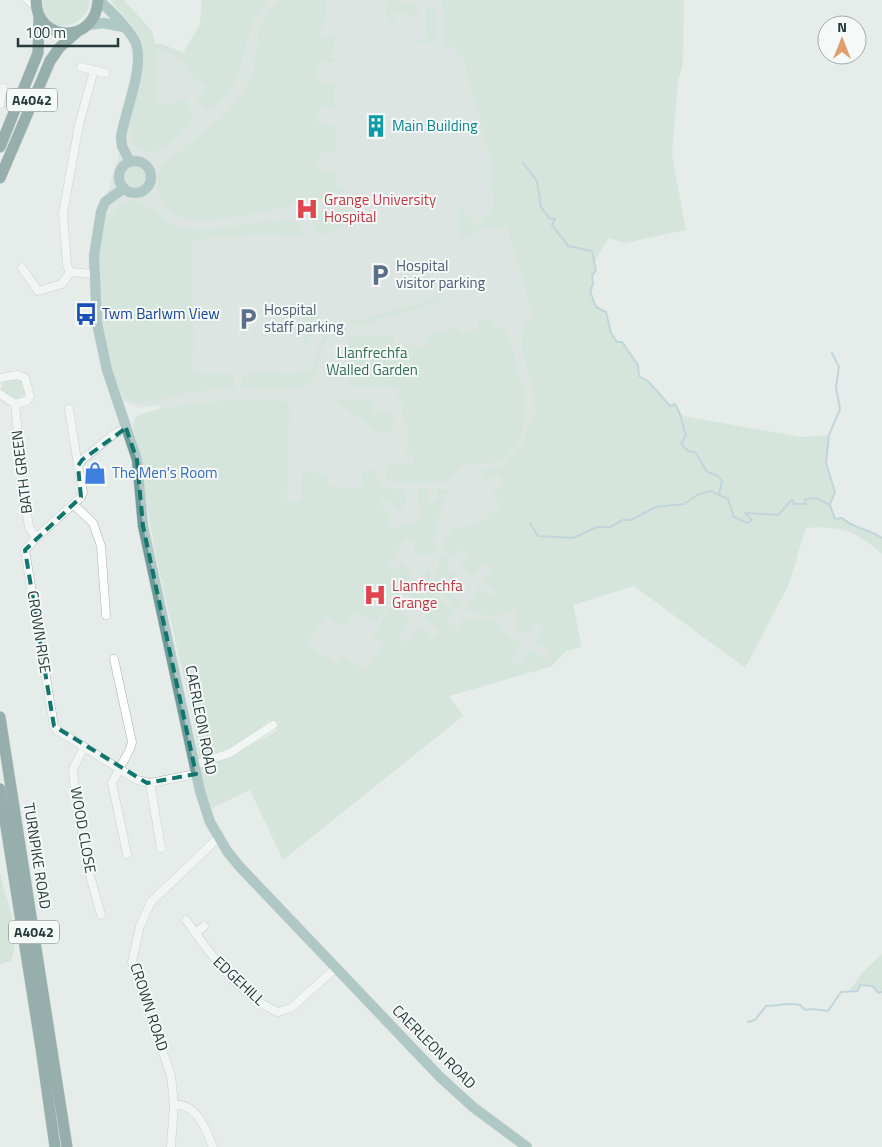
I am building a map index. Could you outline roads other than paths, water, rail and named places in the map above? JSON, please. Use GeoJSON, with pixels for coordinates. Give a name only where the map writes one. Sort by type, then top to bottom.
{"type":"FeatureCollection","features":[{"type":"Feature","properties":{"kind":"highway"},"geometry":{"type":"LineString","coordinates":[[35,6],[46,26],[56,32],[66,34],[77,32],[88,25],[94,18],[98,0]]}},
{"type":"Feature","properties":{"kind":"highway","name":"A4042"},"geometry":{"type":"LineString","coordinates":[[0,147],[38,54],[35,6]]}},
{"type":"Feature","properties":{"kind":"highway","name":"A4042"},"geometry":{"type":"LineString","coordinates":[[0,178],[50,61],[59,48],[77,32]]}},
{"type":"Feature","properties":{"kind":"highway","name":"TURNPIKE ROAD"},"geometry":{"type":"LineString","coordinates":[[0,717],[67,1147]]}},
{"type":"Feature","properties":{"kind":"highway","name":"TURNPIKE ROAD"},"geometry":{"type":"LineString","coordinates":[[0,789],[55,1147]]}},
{"type":"Feature","properties":{"kind":"main road"},"geometry":{"type":"LineString","coordinates":[[98,0],[136,42],[138,66],[122,132],[122,146],[130,162]]}},
{"type":"Feature","properties":{"kind":"main road"},"geometry":{"type":"LineString","coordinates":[[88,25],[103,23],[124,27]]}},
{"type":"Feature","properties":{"kind":"main road"},"geometry":{"type":"LineString","coordinates":[[130,162],[139,162],[148,167],[151,172],[150,183],[143,191],[138,193],[124,188],[120,174],[130,162]]}},
{"type":"Feature","properties":{"kind":"main road","name":"CAERLEON ROAD"},"geometry":{"type":"LineString","coordinates":[[124,188],[105,202],[100,212],[93,274],[94,300],[100,344],[137,460],[143,526],[181,697],[195,770],[206,811],[218,838],[240,867],[440,1077],[473,1107],[527,1147]]}},
{"type":"Feature","properties":{"kind":"street"},"geometry":{"type":"LineString","coordinates":[[81,67],[106,73]]}},
{"type":"Feature","properties":{"kind":"street"},"geometry":{"type":"LineString","coordinates":[[70,272],[67,265],[63,213],[79,126],[94,70]]}},
{"type":"Feature","properties":{"kind":"street"},"geometry":{"type":"LineString","coordinates":[[0,104],[3,88]]}},
{"type":"Feature","properties":{"kind":"street"},"geometry":{"type":"LineString","coordinates":[[22,268],[38,291],[62,284],[70,272]]}},
{"type":"Feature","properties":{"kind":"street"},"geometry":{"type":"LineString","coordinates":[[70,272],[93,274]]}},
{"type":"Feature","properties":{"kind":"street"},"geometry":{"type":"LineString","coordinates":[[0,378],[17,375],[25,378],[30,396],[27,401],[15,404],[0,394]]}},
{"type":"Feature","properties":{"kind":"street","name":"BATH GREEN"},"geometry":{"type":"LineString","coordinates":[[15,404],[25,503],[29,527],[36,538]]}},
{"type":"Feature","properties":{"kind":"street"},"geometry":{"type":"LineString","coordinates":[[69,409],[78,466]]}},
{"type":"Feature","properties":{"kind":"street"},"geometry":{"type":"LineString","coordinates":[[78,466],[82,460],[114,434],[126,428]]}},
{"type":"Feature","properties":{"kind":"street","name":"CROWN RISE"},"geometry":{"type":"LineString","coordinates":[[78,466],[83,492],[26,550],[54,726],[57,730],[137,780],[150,782]]}},
{"type":"Feature","properties":{"kind":"street"},"geometry":{"type":"LineString","coordinates":[[73,504],[94,523],[101,546],[106,615]]}},
{"type":"Feature","properties":{"kind":"street"},"geometry":{"type":"LineString","coordinates":[[114,659],[132,742],[112,782],[127,854]]}},
{"type":"Feature","properties":{"kind":"street"},"geometry":{"type":"LineString","coordinates":[[162,848],[150,782],[195,770],[230,753],[273,725]]}},
{"type":"Feature","properties":{"kind":"street","name":"WOOD CLOSE"},"geometry":{"type":"LineString","coordinates":[[84,747],[74,769],[74,782],[87,865],[101,916]]}},
{"type":"Feature","properties":{"kind":"street","name":"CROWN ROAD"},"geometry":{"type":"LineString","coordinates":[[171,1147],[174,1104],[171,1076],[132,962],[140,926],[151,902],[218,838]]}},
{"type":"Feature","properties":{"kind":"street","name":"EDGEHILL"},"geometry":{"type":"LineString","coordinates":[[186,920],[213,957],[246,991],[267,1008],[278,1012],[291,1008],[336,968]]}},
{"type":"Feature","properties":{"kind":"street"},"geometry":{"type":"LineString","coordinates":[[196,933],[204,926]]}},
{"type":"Feature","properties":{"kind":"street"},"geometry":{"type":"LineString","coordinates":[[174,1104],[182,1104],[192,1109],[199,1117],[213,1147]]}},
{"type":"Feature","properties":{"kind":"waterway"},"geometry":{"type":"LineString","coordinates":[[523,163],[537,181],[541,207],[549,218],[555,219],[552,225],[568,246],[592,251],[596,270],[592,276],[593,284],[590,291],[596,307],[606,312],[611,333],[617,342],[622,342],[638,365],[639,376],[648,381],[670,406],[675,404],[686,435],[681,444],[688,451],[695,452],[707,472],[718,476],[722,481],[719,495],[728,499],[734,517],[748,523],[752,520],[745,513],[778,515],[792,500],[794,504],[806,504],[805,499],[816,498],[830,505],[835,519],[842,518],[882,538]]}},
{"type":"Feature","properties":{"kind":"waterway"},"geometry":{"type":"LineString","coordinates":[[830,504],[835,492],[826,463],[829,435],[840,409],[836,387],[839,367],[832,353]]}},
{"type":"Feature","properties":{"kind":"waterway"},"geometry":{"type":"LineString","coordinates":[[530,523],[538,536],[573,538],[597,527],[610,527],[623,520],[631,520],[656,507],[684,504],[699,494],[710,491],[719,495]]}},
{"type":"Feature","properties":{"kind":"waterway"},"geometry":{"type":"LineString","coordinates":[[748,1022],[755,1020],[766,1006],[796,1004],[805,1010],[828,1011],[841,992],[858,991],[860,985],[873,986],[878,993],[882,992]]}},
{"type":"Feature","properties":{"kind":"place","name":"Main Building"},"geometry":{"type":"Point","coordinates":[376,126]}},
{"type":"Feature","properties":{"kind":"place","name":"Grange University Hospital"},"geometry":{"type":"Point","coordinates":[307,209]}},
{"type":"Feature","properties":{"kind":"place","name":"Hospital visitor parking"},"geometry":{"type":"Point","coordinates":[380,275]}},
{"type":"Feature","properties":{"kind":"place","name":"Twm Barlwm View"},"geometry":{"type":"Point","coordinates":[86,314]}},
{"type":"Feature","properties":{"kind":"place","name":"Hospital staff parking"},"geometry":{"type":"Point","coordinates":[248,319]}},
{"type":"Feature","properties":{"kind":"place","name":"The Men's Room"},"geometry":{"type":"Point","coordinates":[95,473]}},
{"type":"Feature","properties":{"kind":"place","name":"Llanfrechfa Grange"},"geometry":{"type":"Point","coordinates":[375,595]}},
{"type":"Feature","properties":{"kind":"park label","name":"Llanfrechfa Walled Garden"},"geometry":{"type":"Point","coordinates":[372,362]}}]}
